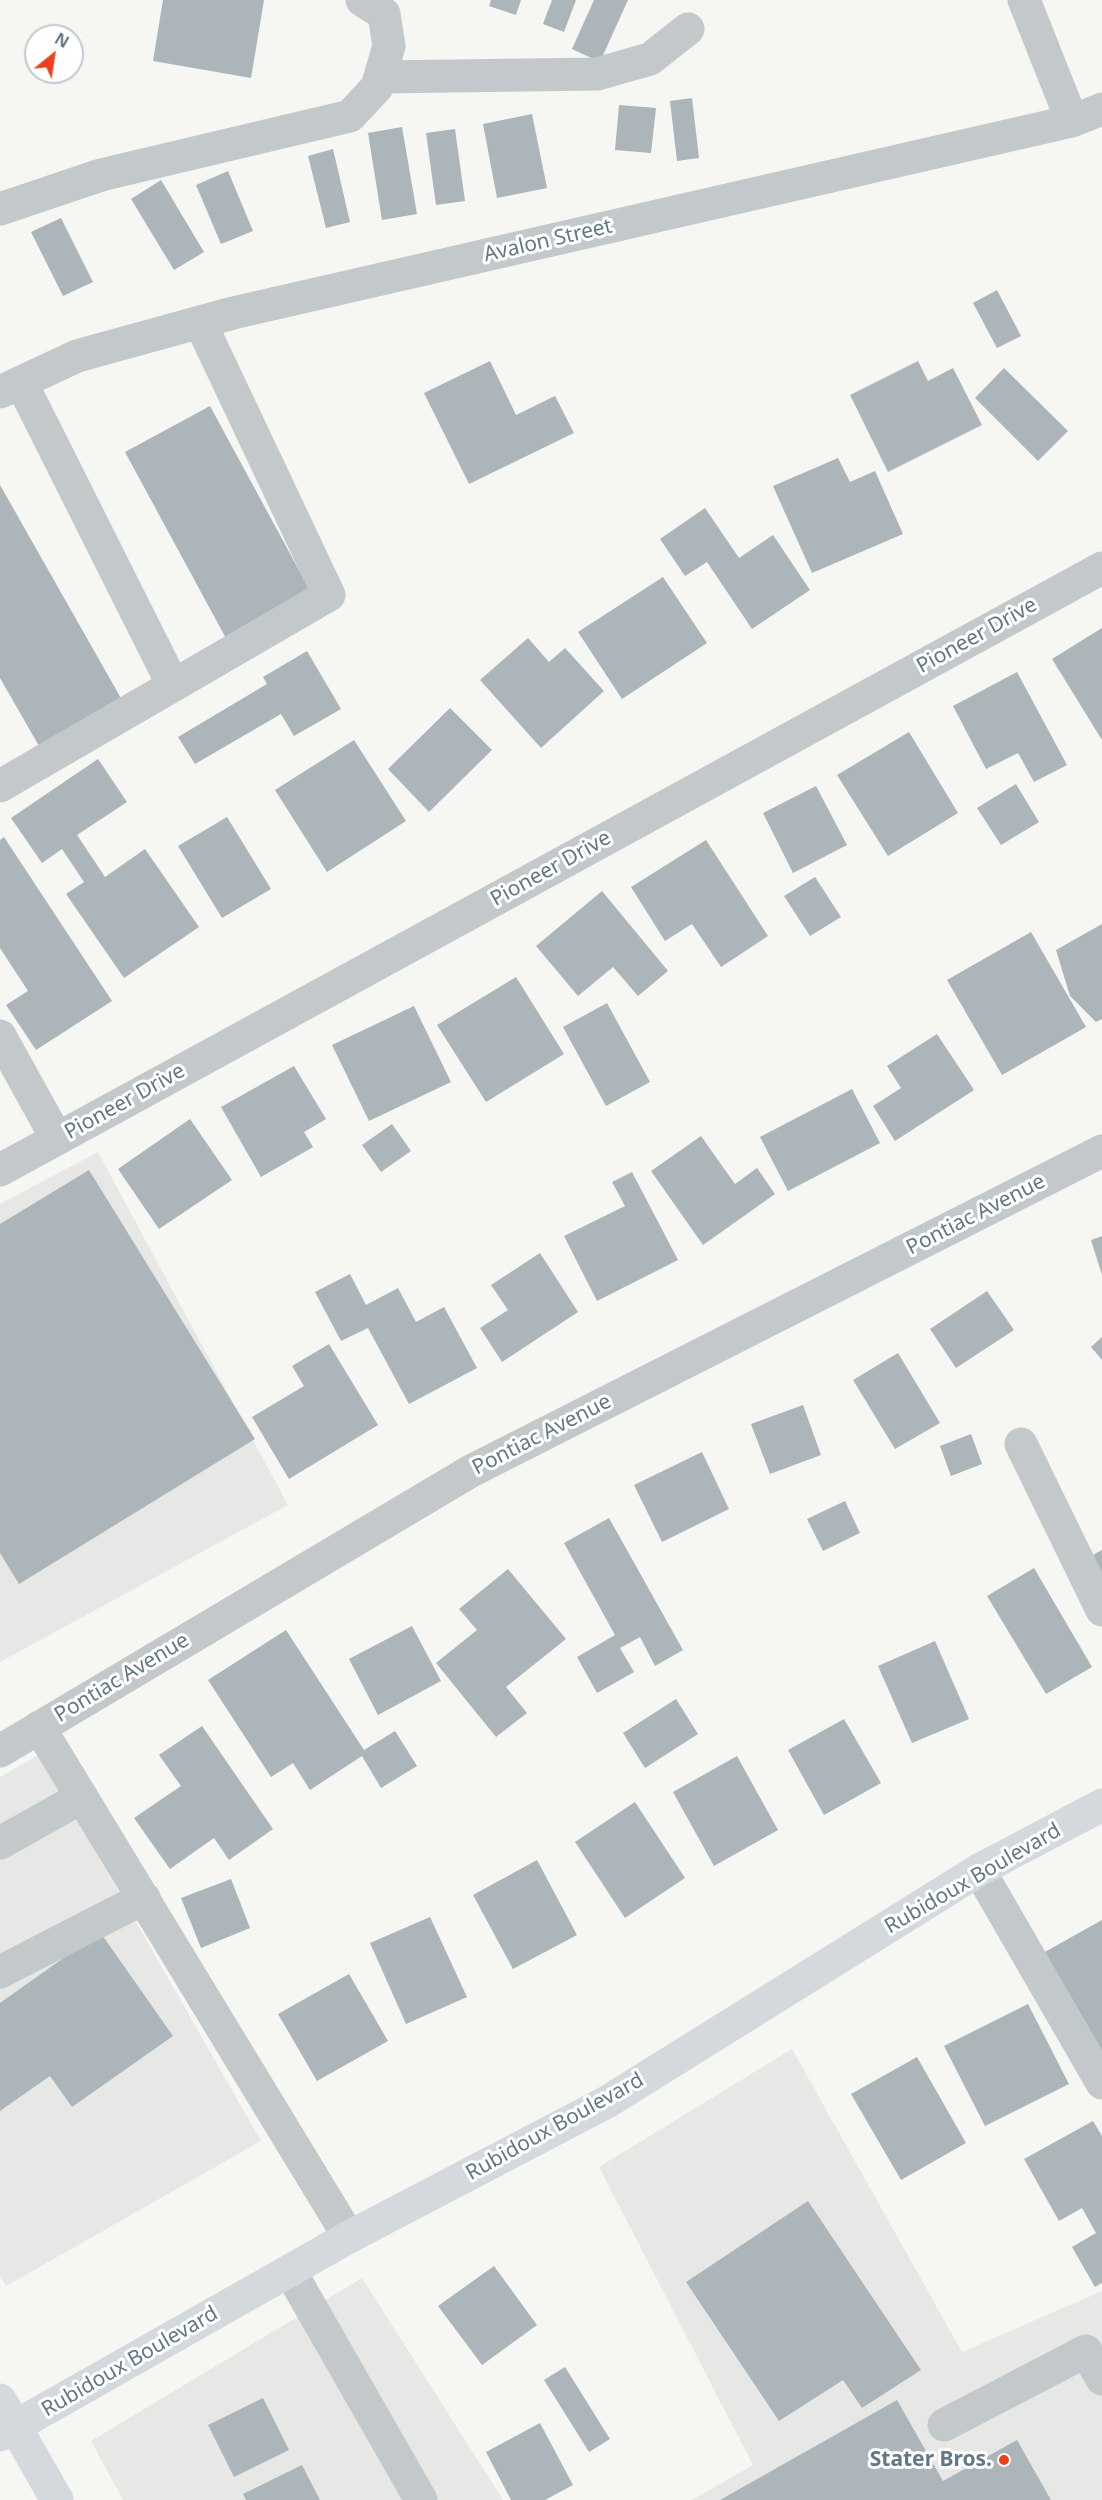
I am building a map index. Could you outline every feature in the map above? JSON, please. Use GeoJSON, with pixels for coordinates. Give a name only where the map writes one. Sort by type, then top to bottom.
{"type":"FeatureCollection","features":[{"type":"Feature","properties":{"kind":"main road","name":"Rubidoux Boulevard"},"geometry":{"type":"LineString","coordinates":[[4,2421],[607,2102],[979,1870],[1102,1805]]}},
{"type":"Feature","properties":{"kind":"main road"},"geometry":{"type":"LineString","coordinates":[[4,2421],[57,2500]]}},
{"type":"Feature","properties":{"kind":"street"},"geometry":{"type":"LineString","coordinates":[[0,209],[101,175],[350,116],[377,87],[389,46],[384,14],[362,0]]}},
{"type":"Feature","properties":{"kind":"street"},"geometry":{"type":"LineString","coordinates":[[1024,0],[1072,121]]}},
{"type":"Feature","properties":{"kind":"street"},"geometry":{"type":"LineString","coordinates":[[380,77],[597,74],[650,59],[688,29]]}},
{"type":"Feature","properties":{"kind":"street","name":"Avalon Street"},"geometry":{"type":"LineString","coordinates":[[10,387],[77,356],[200,322],[1072,121],[1102,109]]}},
{"type":"Feature","properties":{"kind":"street"},"geometry":{"type":"LineString","coordinates":[[0,786],[329,595],[200,322]]}},
{"type":"Feature","properties":{"kind":"street"},"geometry":{"type":"LineString","coordinates":[[10,387],[173,685]]}},
{"type":"Feature","properties":{"kind":"street","name":"Pioneer Drive"},"geometry":{"type":"LineString","coordinates":[[0,1170],[1102,568]]}},
{"type":"Feature","properties":{"kind":"street"},"geometry":{"type":"LineString","coordinates":[[0,1036],[57,1139]]}},
{"type":"Feature","properties":{"kind":"street","name":"Pontiac Avenue"},"geometry":{"type":"LineString","coordinates":[[0,1750],[471,1471],[1102,1151]]}},
{"type":"Feature","properties":{"kind":"street"},"geometry":{"type":"LineString","coordinates":[[1022,1444],[1102,1610]]}},
{"type":"Feature","properties":{"kind":"street"},"geometry":{"type":"LineString","coordinates":[[39,1727],[349,2237]]}},
{"type":"Feature","properties":{"kind":"street"},"geometry":{"type":"LineString","coordinates":[[0,1843],[82,1797]]}},
{"type":"Feature","properties":{"kind":"street"},"geometry":{"type":"LineString","coordinates":[[979,1870],[1102,2083]]}},
{"type":"Feature","properties":{"kind":"street"},"geometry":{"type":"LineString","coordinates":[[0,1972],[144,1898]]}},
{"type":"Feature","properties":{"kind":"street"},"geometry":{"type":"LineString","coordinates":[[290,2271],[421,2500]]}},
{"type":"Feature","properties":{"kind":"street"},"geometry":{"type":"LineString","coordinates":[[944,2425],[1086,2351],[1102,2379]]}},
{"type":"Feature","properties":{"kind":"shaded area"},"geometry":{"type":"Polygon","coordinates":[[[98,1152],[288,1505],[0,1662],[0,1204],[98,1152]]]}},
{"type":"Feature","properties":{"kind":"shaded area"},"geometry":{"type":"Polygon","coordinates":[[[40,1754],[261,2141],[6,2286],[0,2276],[0,1777],[40,1754]]]}},
{"type":"Feature","properties":{"kind":"shaded area"},"geometry":{"type":"Polygon","coordinates":[[[792,2049],[962,2352],[1102,2291],[1102,2500],[692,2500],[753,2465],[599,2167],[792,2049]]]}},
{"type":"Feature","properties":{"kind":"shaded area"},"geometry":{"type":"Polygon","coordinates":[[[362,2278],[503,2500],[123,2500],[91,2441],[362,2278]]]}},
{"type":"Feature","properties":{"kind":"building"},"geometry":{"type":"Polygon","coordinates":[[[163,0],[264,0],[251,78],[153,61],[163,0]]]}},
{"type":"Feature","properties":{"kind":"building"},"geometry":{"type":"Polygon","coordinates":[[[491,0],[521,0],[516,15],[489,6],[491,0]]]}},
{"type":"Feature","properties":{"kind":"building"},"geometry":{"type":"Polygon","coordinates":[[[552,0],[576,0],[564,32],[543,24],[552,0]]]}},
{"type":"Feature","properties":{"kind":"building"},"geometry":{"type":"Polygon","coordinates":[[[594,0],[628,0],[600,62],[572,49],[594,0]]]}},
{"type":"Feature","properties":{"kind":"building"},"geometry":{"type":"Polygon","coordinates":[[[692,98],[699,158],[677,161],[670,101],[692,98]]]}},
{"type":"Feature","properties":{"kind":"building"},"geometry":{"type":"Polygon","coordinates":[[[619,105],[656,108],[651,153],[615,150],[619,105]]]}},
{"type":"Feature","properties":{"kind":"building"},"geometry":{"type":"Polygon","coordinates":[[[532,114],[547,188],[497,198],[483,124],[532,114]]]}},
{"type":"Feature","properties":{"kind":"building"},"geometry":{"type":"Polygon","coordinates":[[[402,127],[417,214],[382,220],[368,133],[402,127]]]}},
{"type":"Feature","properties":{"kind":"building"},"geometry":{"type":"Polygon","coordinates":[[[455,129],[465,201],[436,205],[426,133],[455,129]]]}},
{"type":"Feature","properties":{"kind":"building"},"geometry":{"type":"Polygon","coordinates":[[[333,149],[350,222],[326,228],[308,156],[333,149]]]}},
{"type":"Feature","properties":{"kind":"building"},"geometry":{"type":"Polygon","coordinates":[[[228,171],[253,231],[221,244],[196,185],[228,171]]]}},
{"type":"Feature","properties":{"kind":"building"},"geometry":{"type":"Polygon","coordinates":[[[161,180],[204,252],[174,270],[131,199],[161,180]]]}},
{"type":"Feature","properties":{"kind":"building"},"geometry":{"type":"Polygon","coordinates":[[[61,218],[93,282],[63,296],[31,232],[61,218]]]}},
{"type":"Feature","properties":{"kind":"building"},"geometry":{"type":"Polygon","coordinates":[[[997,290],[1021,336],[997,348],[973,303],[997,290]]]}},
{"type":"Feature","properties":{"kind":"building"},"geometry":{"type":"Polygon","coordinates":[[[490,361],[516,415],[555,396],[574,433],[469,484],[424,393],[490,361]]]}},
{"type":"Feature","properties":{"kind":"building"},"geometry":{"type":"Polygon","coordinates":[[[918,361],[928,381],[953,368],[982,425],[888,472],[850,395],[918,361]]]}},
{"type":"Feature","properties":{"kind":"building"},"geometry":{"type":"Polygon","coordinates":[[[1004,368],[1068,431],[1038,461],[975,398],[1004,368]]]}},
{"type":"Feature","properties":{"kind":"building"},"geometry":{"type":"Polygon","coordinates":[[[210,406],[313,596],[228,642],[125,452],[210,406]]]}},
{"type":"Feature","properties":{"kind":"building"},"geometry":{"type":"Polygon","coordinates":[[[838,458],[850,482],[875,471],[903,534],[812,573],[773,486],[838,458]]]}},
{"type":"Feature","properties":{"kind":"building"},"geometry":{"type":"Polygon","coordinates":[[[0,485],[122,700],[39,746],[0,678],[0,485]]]}},
{"type":"Feature","properties":{"kind":"building"},"geometry":{"type":"Polygon","coordinates":[[[705,508],[739,558],[773,535],[810,590],[752,629],[707,562],[685,576],[660,539],[705,508]]]}},
{"type":"Feature","properties":{"kind":"building"},"geometry":{"type":"Polygon","coordinates":[[[663,577],[707,643],[622,699],[578,632],[663,577]]]}},
{"type":"Feature","properties":{"kind":"building"},"geometry":{"type":"Polygon","coordinates":[[[1102,628],[1102,740],[1052,659],[1102,628]]]}},
{"type":"Feature","properties":{"kind":"building"},"geometry":{"type":"Polygon","coordinates":[[[528,638],[549,662],[565,648],[604,691],[541,748],[480,680],[528,638]]]}},
{"type":"Feature","properties":{"kind":"building"},"geometry":{"type":"Polygon","coordinates":[[[307,651],[341,709],[294,736],[281,714],[195,764],[178,737],[267,684],[263,677],[307,651]]]}},
{"type":"Feature","properties":{"kind":"building"},"geometry":{"type":"Polygon","coordinates":[[[1017,672],[1067,765],[1034,782],[1018,753],[986,769],[953,706],[1017,672]]]}},
{"type":"Feature","properties":{"kind":"building"},"geometry":{"type":"Polygon","coordinates":[[[450,708],[492,750],[429,812],[388,769],[450,708]]]}},
{"type":"Feature","properties":{"kind":"building"},"geometry":{"type":"Polygon","coordinates":[[[909,732],[958,813],[888,856],[837,775],[909,732]]]}},
{"type":"Feature","properties":{"kind":"building"},"geometry":{"type":"Polygon","coordinates":[[[354,740],[406,821],[327,872],[275,790],[354,740]]]}},
{"type":"Feature","properties":{"kind":"building"},"geometry":{"type":"Polygon","coordinates":[[[98,759],[127,802],[77,835],[105,877],[145,849],[199,927],[124,978],[66,894],[84,882],[62,849],[42,863],[11,818],[98,759]]]}},
{"type":"Feature","properties":{"kind":"building"},"geometry":{"type":"Polygon","coordinates":[[[1016,784],[1039,822],[1001,845],[977,808],[1016,784]]]}},
{"type":"Feature","properties":{"kind":"building"},"geometry":{"type":"Polygon","coordinates":[[[816,786],[847,845],[793,873],[763,813],[816,786]]]}},
{"type":"Feature","properties":{"kind":"building"},"geometry":{"type":"Polygon","coordinates":[[[227,817],[271,889],[222,918],[178,846],[227,817]]]}},
{"type":"Feature","properties":{"kind":"building"},"geometry":{"type":"Polygon","coordinates":[[[4,837],[112,1001],[36,1050],[6,1005],[28,991],[0,948],[0,840],[4,837]]]}},
{"type":"Feature","properties":{"kind":"building"},"geometry":{"type":"Polygon","coordinates":[[[706,840],[768,936],[721,967],[692,924],[665,941],[631,887],[706,840]]]}},
{"type":"Feature","properties":{"kind":"building"},"geometry":{"type":"Polygon","coordinates":[[[815,877],[841,917],[810,936],[784,896],[815,877]]]}},
{"type":"Feature","properties":{"kind":"building"},"geometry":{"type":"Polygon","coordinates":[[[602,891],[668,971],[638,996],[613,967],[578,996],[536,946],[602,891]]]}},
{"type":"Feature","properties":{"kind":"building"},"geometry":{"type":"Polygon","coordinates":[[[1102,924],[1102,1019],[1096,1022],[1070,996],[1056,950],[1102,924]]]}},
{"type":"Feature","properties":{"kind":"building"},"geometry":{"type":"Polygon","coordinates":[[[1031,932],[1086,1027],[1002,1075],[947,980],[1031,932]]]}},
{"type":"Feature","properties":{"kind":"building"},"geometry":{"type":"Polygon","coordinates":[[[516,977],[564,1054],[486,1102],[437,1025],[516,977]]]}},
{"type":"Feature","properties":{"kind":"building"},"geometry":{"type":"Polygon","coordinates":[[[607,1003],[650,1082],[606,1106],[563,1027],[607,1003]]]}},
{"type":"Feature","properties":{"kind":"building"},"geometry":{"type":"Polygon","coordinates":[[[414,1006],[451,1082],[369,1121],[332,1045],[414,1006]]]}},
{"type":"Feature","properties":{"kind":"building"},"geometry":{"type":"Polygon","coordinates":[[[937,1034],[974,1090],[895,1141],[873,1106],[901,1088],[887,1066],[937,1034]]]}},
{"type":"Feature","properties":{"kind":"building"},"geometry":{"type":"Polygon","coordinates":[[[294,1066],[326,1119],[304,1132],[313,1147],[261,1177],[221,1107],[294,1066]]]}},
{"type":"Feature","properties":{"kind":"building"},"geometry":{"type":"Polygon","coordinates":[[[852,1089],[880,1143],[788,1191],[760,1137],[852,1089]]]}},
{"type":"Feature","properties":{"kind":"building"},"geometry":{"type":"Polygon","coordinates":[[[190,1119],[232,1180],[159,1229],[118,1169],[190,1119]]]}},
{"type":"Feature","properties":{"kind":"building"},"geometry":{"type":"Polygon","coordinates":[[[392,1124],[411,1151],[381,1172],[362,1145],[392,1124]]]}},
{"type":"Feature","properties":{"kind":"building"},"geometry":{"type":"Polygon","coordinates":[[[701,1136],[735,1184],[757,1168],[775,1194],[703,1245],[651,1171],[701,1136]]]}},
{"type":"Feature","properties":{"kind":"building"},"geometry":{"type":"Polygon","coordinates":[[[89,1170],[255,1439],[19,1584],[0,1553],[0,1224],[89,1170]]]}},
{"type":"Feature","properties":{"kind":"building"},"geometry":{"type":"Polygon","coordinates":[[[632,1172],[678,1260],[597,1301],[564,1236],[625,1206],[612,1182],[632,1172]]]}},
{"type":"Feature","properties":{"kind":"building"},"geometry":{"type":"Polygon","coordinates":[[[1102,1236],[1102,1275],[1091,1240],[1102,1236]]]}},
{"type":"Feature","properties":{"kind":"building"},"geometry":{"type":"Polygon","coordinates":[[[540,1253],[578,1312],[502,1362],[480,1328],[508,1310],[491,1285],[540,1253]]]}},
{"type":"Feature","properties":{"kind":"building"},"geometry":{"type":"Polygon","coordinates":[[[350,1274],[366,1305],[398,1288],[416,1322],[444,1307],[477,1368],[409,1404],[368,1328],[341,1341],[315,1292],[350,1274]]]}},
{"type":"Feature","properties":{"kind":"building"},"geometry":{"type":"Polygon","coordinates":[[[987,1291],[1014,1330],[956,1368],[930,1329],[987,1291]]]}},
{"type":"Feature","properties":{"kind":"building"},"geometry":{"type":"Polygon","coordinates":[[[1102,1337],[1102,1360],[1091,1347],[1102,1337]]]}},
{"type":"Feature","properties":{"kind":"building"},"geometry":{"type":"Polygon","coordinates":[[[329,1344],[378,1425],[289,1479],[252,1417],[304,1386],[292,1366],[329,1344]]]}},
{"type":"Feature","properties":{"kind":"building"},"geometry":{"type":"Polygon","coordinates":[[[898,1353],[940,1423],[895,1449],[853,1380],[898,1353]]]}},
{"type":"Feature","properties":{"kind":"building"},"geometry":{"type":"Polygon","coordinates":[[[803,1405],[821,1455],[770,1474],[751,1424],[803,1405]]]}},
{"type":"Feature","properties":{"kind":"building"},"geometry":{"type":"Polygon","coordinates":[[[971,1434],[982,1464],[951,1476],[940,1446],[971,1434]]]}},
{"type":"Feature","properties":{"kind":"building"},"geometry":{"type":"Polygon","coordinates":[[[702,1452],[729,1509],[662,1542],[634,1485],[702,1452]]]}},
{"type":"Feature","properties":{"kind":"building"},"geometry":{"type":"Polygon","coordinates":[[[845,1501],[860,1533],[823,1551],[807,1519],[845,1501]]]}},
{"type":"Feature","properties":{"kind":"building"},"geometry":{"type":"Polygon","coordinates":[[[609,1518],[683,1650],[655,1666],[640,1637],[620,1648],[634,1672],[597,1693],[577,1657],[615,1635],[564,1543],[609,1518]]]}},
{"type":"Feature","properties":{"kind":"building"},"geometry":{"type":"Polygon","coordinates":[[[1102,1550],[1102,1582],[1089,1557],[1102,1550]]]}},
{"type":"Feature","properties":{"kind":"building"},"geometry":{"type":"Polygon","coordinates":[[[1034,1568],[1092,1667],[1046,1694],[987,1596],[1034,1568]]]}},
{"type":"Feature","properties":{"kind":"building"},"geometry":{"type":"Polygon","coordinates":[[[508,1569],[566,1639],[506,1687],[527,1713],[496,1737],[436,1663],[477,1630],[459,1609],[508,1569]]]}},
{"type":"Feature","properties":{"kind":"building"},"geometry":{"type":"Polygon","coordinates":[[[412,1626],[441,1681],[378,1715],[349,1659],[412,1626]]]}},
{"type":"Feature","properties":{"kind":"building"},"geometry":{"type":"Polygon","coordinates":[[[286,1630],[364,1750],[395,1731],[417,1766],[381,1788],[362,1756],[310,1790],[293,1763],[271,1777],[208,1680],[286,1630]]]}},
{"type":"Feature","properties":{"kind":"building"},"geometry":{"type":"Polygon","coordinates":[[[935,1641],[969,1719],[912,1743],[878,1666],[935,1641]]]}},
{"type":"Feature","properties":{"kind":"building"},"geometry":{"type":"Polygon","coordinates":[[[676,1699],[698,1734],[645,1768],[623,1733],[676,1699]]]}},
{"type":"Feature","properties":{"kind":"building"},"geometry":{"type":"Polygon","coordinates":[[[844,1719],[881,1783],[824,1815],[788,1750],[844,1719]]]}},
{"type":"Feature","properties":{"kind":"building"},"geometry":{"type":"Polygon","coordinates":[[[202,1726],[273,1829],[229,1860],[214,1838],[170,1869],[134,1818],[181,1786],[159,1755],[202,1726]]]}},
{"type":"Feature","properties":{"kind":"building"},"geometry":{"type":"Polygon","coordinates":[[[737,1756],[778,1830],[714,1866],[673,1792],[737,1756]]]}},
{"type":"Feature","properties":{"kind":"building"},"geometry":{"type":"Polygon","coordinates":[[[635,1802],[685,1878],[625,1918],[575,1842],[635,1802]]]}},
{"type":"Feature","properties":{"kind":"building"},"geometry":{"type":"Polygon","coordinates":[[[537,1860],[577,1935],[513,1969],[473,1895],[537,1860]]]}},
{"type":"Feature","properties":{"kind":"building"},"geometry":{"type":"Polygon","coordinates":[[[231,1879],[250,1928],[201,1948],[181,1898],[231,1879]]]}},
{"type":"Feature","properties":{"kind":"building"},"geometry":{"type":"Polygon","coordinates":[[[430,1917],[467,1997],[406,2024],[370,1943],[430,1917]]]}},
{"type":"Feature","properties":{"kind":"building"},"geometry":{"type":"Polygon","coordinates":[[[1102,1920],[1102,2056],[1043,1953],[1102,1920]]]}},
{"type":"Feature","properties":{"kind":"building"},"geometry":{"type":"Polygon","coordinates":[[[100,1932],[173,2036],[72,2107],[50,2076],[0,2111],[0,2003],[100,1932]]]}},
{"type":"Feature","properties":{"kind":"building"},"geometry":{"type":"Polygon","coordinates":[[[349,1974],[388,2041],[317,2081],[278,2014],[349,1974]]]}},
{"type":"Feature","properties":{"kind":"building"},"geometry":{"type":"Polygon","coordinates":[[[1028,2004],[1069,2084],[985,2126],[944,2046],[1028,2004]]]}},
{"type":"Feature","properties":{"kind":"building"},"geometry":{"type":"Polygon","coordinates":[[[917,2057],[966,2143],[901,2180],[851,2094],[917,2057]]]}},
{"type":"Feature","properties":{"kind":"building"},"geometry":{"type":"Polygon","coordinates":[[[1093,2121],[1102,2136],[1102,2283],[1095,2287],[1072,2247],[1096,2233],[1082,2208],[1059,2221],[1024,2159],[1093,2121]]]}},
{"type":"Feature","properties":{"kind":"building"},"geometry":{"type":"Polygon","coordinates":[[[808,2201],[921,2370],[862,2408],[843,2380],[779,2421],[686,2282],[808,2201]]]}},
{"type":"Feature","properties":{"kind":"building"},"geometry":{"type":"Polygon","coordinates":[[[494,2266],[537,2325],[482,2365],[438,2306],[494,2266]]]}},
{"type":"Feature","properties":{"kind":"building"},"geometry":{"type":"Polygon","coordinates":[[[565,2367],[610,2439],[589,2452],[544,2380],[565,2367]]]}},
{"type":"Feature","properties":{"kind":"building"},"geometry":{"type":"Polygon","coordinates":[[[263,2398],[289,2450],[234,2477],[208,2425],[263,2398]]]}},
{"type":"Feature","properties":{"kind":"building"},"geometry":{"type":"Polygon","coordinates":[[[897,2400],[943,2481],[1017,2440],[1051,2500],[720,2500],[897,2400]]]}},
{"type":"Feature","properties":{"kind":"building"},"geometry":{"type":"Polygon","coordinates":[[[540,2423],[573,2485],[545,2500],[511,2500],[486,2452],[540,2423]]]}},
{"type":"Feature","properties":{"kind":"building"},"geometry":{"type":"Polygon","coordinates":[[[302,2465],[320,2500],[246,2500],[243,2494],[302,2465]]]}},
{"type":"Feature","properties":{"kind":"place","name":"Stater Bros."},"geometry":{"type":"Point","coordinates":[1004,2460]}}]}
